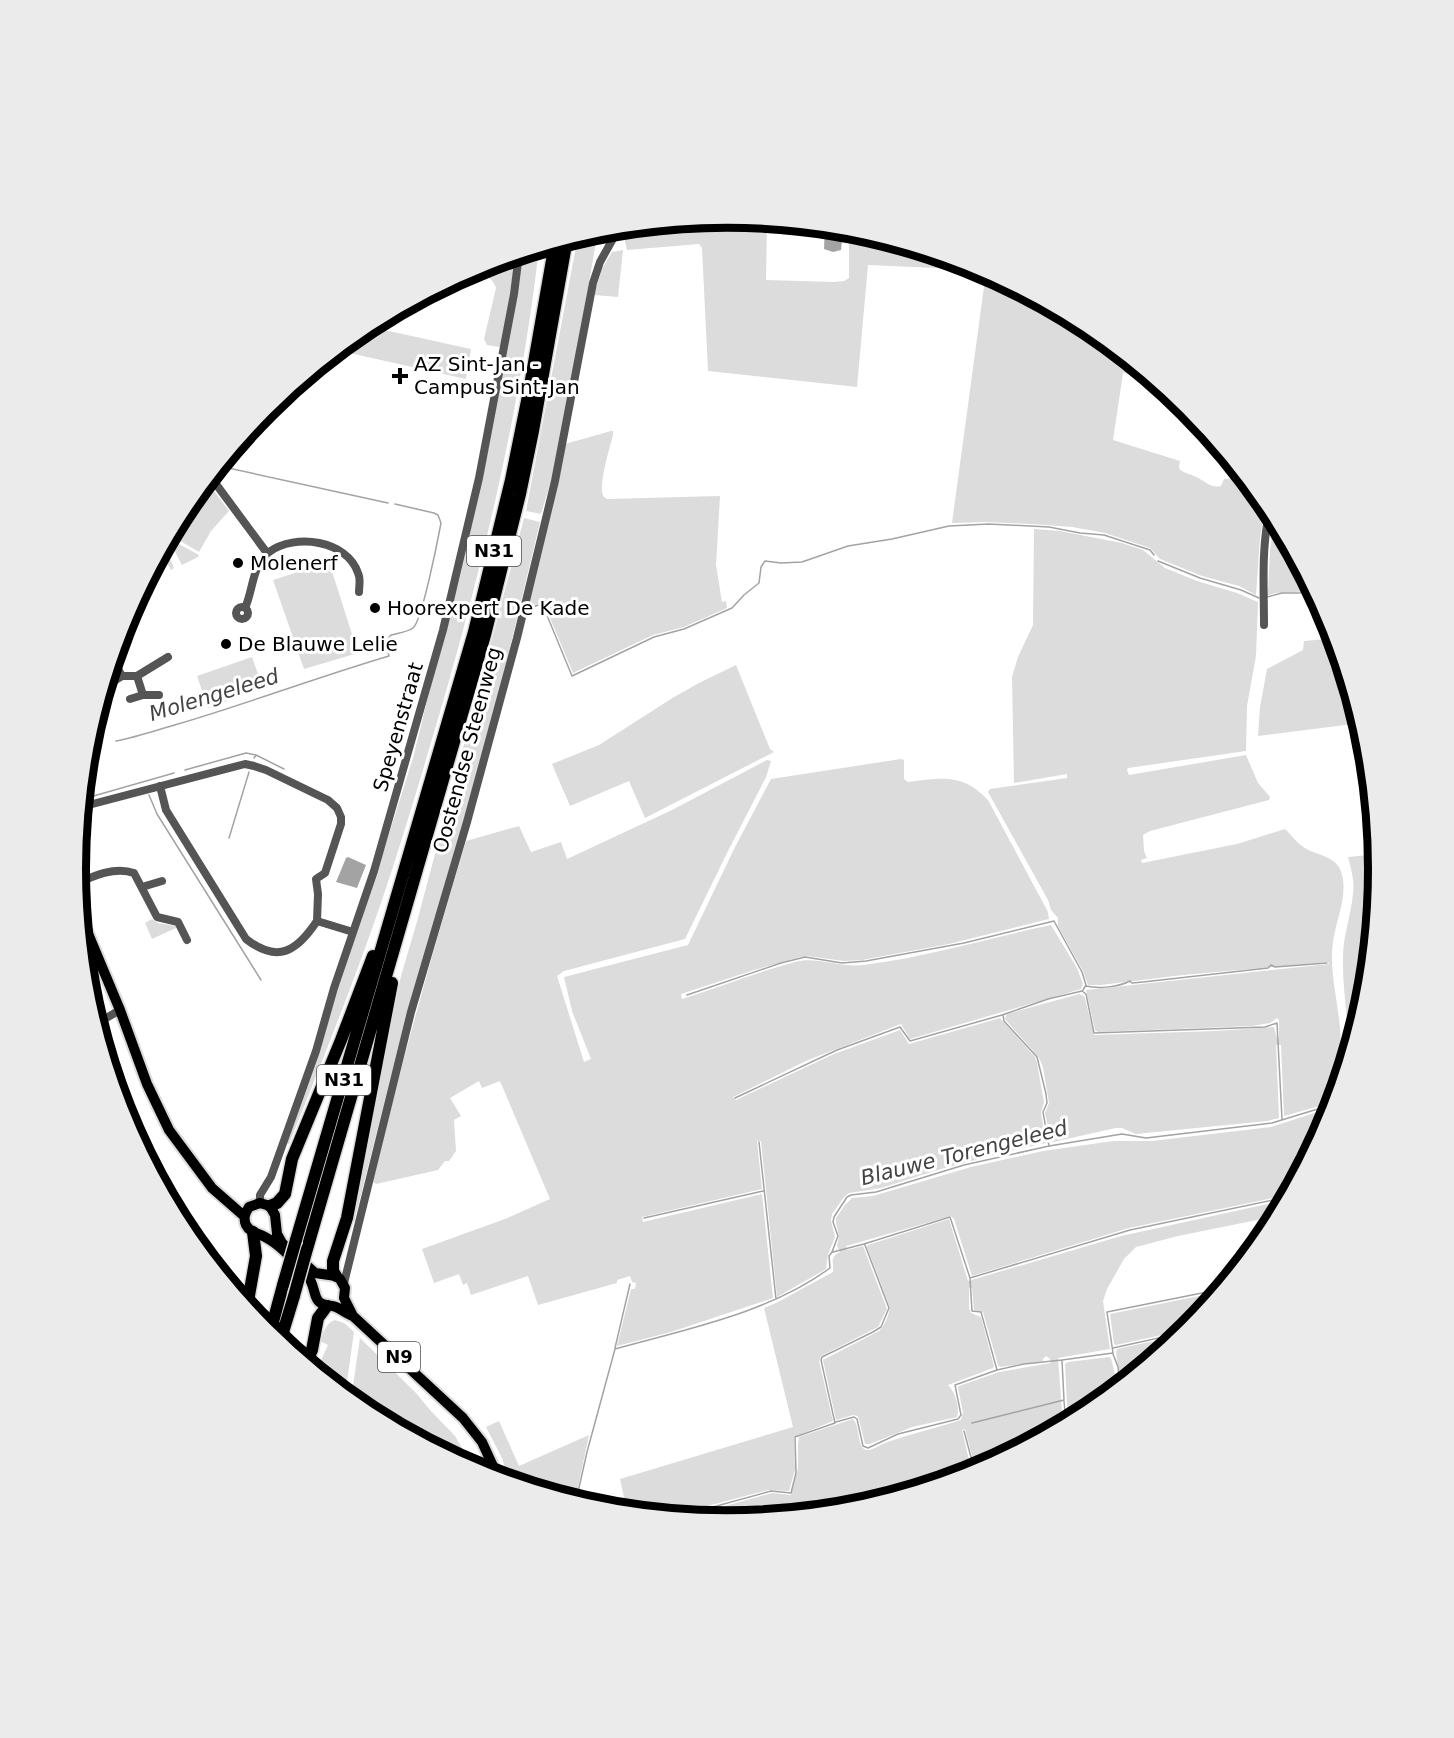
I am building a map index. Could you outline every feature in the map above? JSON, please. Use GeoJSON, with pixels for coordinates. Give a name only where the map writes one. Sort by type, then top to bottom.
{"type":"FeatureCollection","features":[{"type":"Feature","properties":{"kind":"highway","name":"N31"},"geometry":{"type":"LineString","coordinates":[[283,1332],[486,635],[533,431],[566,248]]}},
{"type":"Feature","properties":{"kind":"highway","name":"N31"},"geometry":{"type":"LineString","coordinates":[[273,1323],[471,643],[498,538],[529,391],[554,251]]}},
{"type":"Feature","properties":{"kind":"highway"},"geometry":{"type":"LineString","coordinates":[[257,1206],[277,1203],[285,1194],[292,1159],[378,943],[391,920]]}},
{"type":"Feature","properties":{"kind":"highway"},"geometry":{"type":"LineString","coordinates":[[334,1278],[332,1266],[346,1218],[395,967],[394,952]]}},
{"type":"Feature","properties":{"kind":"highway"},"geometry":{"type":"LineString","coordinates":[[249,1296],[256,1256],[253,1232]]}},
{"type":"Feature","properties":{"kind":"highway"},"geometry":{"type":"LineString","coordinates":[[309,1356],[318,1318],[331,1306]]}},
{"type":"Feature","properties":{"kind":"main road"},"geometry":{"type":"LineString","coordinates":[[89,937],[120,1010],[147,1084],[177,1144],[218,1194],[257,1206],[275,1215],[276,1228],[282,1243],[312,1270],[334,1278]]}},
{"type":"Feature","properties":{"kind":"main road"},"geometry":{"type":"LineString","coordinates":[[253,1232],[246,1226],[257,1206]]}},
{"type":"Feature","properties":{"kind":"main road","name":"Oostendse Steenweg"},"geometry":{"type":"LineString","coordinates":[[253,1232],[266,1237],[308,1275],[314,1286],[317,1300],[323,1305],[331,1306],[353,1316],[463,1418],[482,1442],[493,1466]]}},
{"type":"Feature","properties":{"kind":"main road","name":"Oostendse Steenweg"},"geometry":{"type":"LineString","coordinates":[[334,1278],[345,1288],[344,1298],[353,1316]]}},
{"type":"Feature","properties":{"kind":"main road"},"geometry":{"type":"LineString","coordinates":[[331,1306],[342,1302],[344,1298]]}},
{"type":"Feature","properties":{"kind":"street","name":"Oostendse Steenweg"},"geometry":{"type":"LineString","coordinates":[[334,1278],[366,1190],[411,1012],[467,822],[517,638],[555,481],[595,277],[600,262],[613,238]]}},
{"type":"Feature","properties":{"kind":"street","name":"Speyenstraat"},"geometry":{"type":"LineString","coordinates":[[257,1206],[271,1177],[316,1051],[334,988],[374,871],[450,601],[479,478],[518,263]]}},
{"type":"Feature","properties":{"kind":"street"},"geometry":{"type":"LineString","coordinates":[[215,483],[267,554]]}},
{"type":"Feature","properties":{"kind":"street"},"geometry":{"type":"LineString","coordinates":[[1264,626],[1263,593],[1268,525]]}},
{"type":"Feature","properties":{"kind":"street"},"geometry":{"type":"LineString","coordinates":[[247,605],[253,580],[267,554],[280,546],[300,541],[316,542],[340,552],[358,572],[359,592]]}},
{"type":"Feature","properties":{"kind":"street"},"geometry":{"type":"LineString","coordinates":[[114,681],[122,676],[137,676],[168,657]]}},
{"type":"Feature","properties":{"kind":"street"},"geometry":{"type":"LineString","coordinates":[[118,669],[122,676]]}},
{"type":"Feature","properties":{"kind":"street"},"geometry":{"type":"LineString","coordinates":[[137,676],[143,695]]}},
{"type":"Feature","properties":{"kind":"street"},"geometry":{"type":"LineString","coordinates":[[130,699],[143,695],[159,695]]}},
{"type":"Feature","properties":{"kind":"street"},"geometry":{"type":"LineString","coordinates":[[89,805],[160,786],[245,764],[266,770],[332,802],[341,820],[325,873],[316,879],[317,921],[298,945],[275,953],[258,949],[246,939],[166,810],[160,786]]}},
{"type":"Feature","properties":{"kind":"street"},"geometry":{"type":"LineString","coordinates":[[86,879],[99,873],[131,871],[136,875],[154,914],[160,919],[178,922],[187,940]]}},
{"type":"Feature","properties":{"kind":"street"},"geometry":{"type":"LineString","coordinates":[[142,887],[162,881]]}},
{"type":"Feature","properties":{"kind":"street"},"geometry":{"type":"LineString","coordinates":[[317,921],[353,932]]}},
{"type":"Feature","properties":{"kind":"street"},"geometry":{"type":"LineString","coordinates":[[103,1019],[120,1010]]}},
{"type":"Feature","properties":{"kind":"shaded area"},"geometry":{"type":"Polygon","coordinates":[[[727,227],[767,229],[766,280],[844,281],[849,278],[848,239],[893,249],[951,269],[868,265],[857,387],[708,371],[702,248],[699,244],[627,250],[624,237],[685,229],[727,227]]]}},
{"type":"Feature","properties":{"kind":"shaded area"},"geometry":{"type":"Polygon","coordinates":[[[825,235],[829,236],[831,240],[837,238],[842,240],[841,250],[833,252],[824,249],[825,235]]]}},
{"type":"Feature","properties":{"kind":"shaded area"},"geometry":{"type":"Polygon","coordinates":[[[596,241],[553,474],[541,514],[526,511],[576,246],[596,241]]]}},
{"type":"Feature","properties":{"kind":"shaded area"},"geometry":{"type":"Polygon","coordinates":[[[623,250],[618,297],[594,295],[602,269],[612,252],[623,250]]]}},
{"type":"Feature","properties":{"kind":"shaded area"},"geometry":{"type":"Polygon","coordinates":[[[538,256],[523,359],[502,470],[490,525],[447,688],[407,823],[370,934],[325,1054],[289,1144],[287,1144],[413,758],[460,577],[482,477],[521,262],[538,256]]]}},
{"type":"Feature","properties":{"kind":"shaded area"},"geometry":{"type":"Polygon","coordinates":[[[515,264],[502,345],[499,347],[487,345],[484,339],[496,288],[484,275],[515,264]]]}},
{"type":"Feature","properties":{"kind":"shaded area"},"geometry":{"type":"Polygon","coordinates":[[[985,282],[1048,313],[1118,360],[1136,375],[1123,373],[1113,440],[1180,461],[1180,470],[1213,486],[1221,486],[1224,479],[1236,478],[1263,518],[1256,595],[1239,586],[1202,576],[1160,559],[1150,548],[1105,533],[1072,527],[1031,524],[952,523],[985,282]]]}},
{"type":"Feature","properties":{"kind":"shaded area"},"geometry":{"type":"Polygon","coordinates":[[[381,329],[471,349],[466,379],[347,352],[381,329]]]}},
{"type":"Feature","properties":{"kind":"shaded area"},"geometry":{"type":"Polygon","coordinates":[[[611,431],[613,435],[602,485],[603,495],[607,499],[720,496],[716,565],[722,602],[726,601],[727,608],[684,627],[653,635],[573,673],[545,606],[540,603],[527,608],[565,444],[611,431]]]}},
{"type":"Feature","properties":{"kind":"shaded area"},"geometry":{"type":"Polygon","coordinates":[[[212,487],[229,511],[211,531],[199,552],[177,539],[212,487]]]}},
{"type":"Feature","properties":{"kind":"shaded area"},"geometry":{"type":"Polygon","coordinates":[[[524,518],[540,522],[491,727],[390,1080],[354,1222],[352,1221],[401,976],[524,518]]]}},
{"type":"Feature","properties":{"kind":"shaded area"},"geometry":{"type":"Polygon","coordinates":[[[1034,529],[1060,531],[1122,543],[1143,550],[1165,568],[1258,602],[1256,656],[1247,706],[1246,751],[1128,768],[1127,770],[1129,775],[1246,755],[1258,783],[1270,797],[1269,800],[1150,831],[1143,835],[1147,858],[1141,860],[1142,863],[1237,844],[1285,829],[1302,846],[1334,861],[1340,869],[1344,887],[1332,953],[1341,1054],[1323,1105],[1284,1116],[1281,1045],[1276,1045],[1279,1118],[1136,1134],[1116,1128],[1053,1142],[1051,1140],[1045,1113],[1049,1103],[1043,1067],[1039,1058],[1005,1019],[1007,1014],[1079,994],[1085,998],[1094,1035],[1274,1027],[1277,1038],[1279,1038],[1277,1018],[1270,1023],[1252,1026],[1098,1032],[1095,1030],[1086,990],[1329,964],[1328,962],[1088,985],[1083,971],[1058,926],[1058,918],[1051,910],[1048,900],[988,792],[990,789],[1067,778],[1067,774],[1014,783],[1012,677],[1018,657],[1033,625],[1034,529]]]}},
{"type":"Feature","properties":{"kind":"shaded area"},"geometry":{"type":"Polygon","coordinates":[[[1272,532],[1305,591],[1275,593],[1266,596],[1272,532]]]}},
{"type":"Feature","properties":{"kind":"shaded area"},"geometry":{"type":"Polygon","coordinates":[[[175,542],[199,555],[182,565],[172,546],[175,542]]]}},
{"type":"Feature","properties":{"kind":"shaded area"},"geometry":{"type":"Polygon","coordinates":[[[168,554],[174,568],[171,570],[165,559],[168,554]]]}},
{"type":"Feature","properties":{"kind":"shaded area"},"geometry":{"type":"Polygon","coordinates":[[[329,562],[358,653],[304,669],[273,580],[329,562]]]}},
{"type":"Feature","properties":{"kind":"shaded area"},"geometry":{"type":"Polygon","coordinates":[[[1325,639],[1352,724],[1258,736],[1260,707],[1267,669],[1303,650],[1304,641],[1325,639]]]}},
{"type":"Feature","properties":{"kind":"shaded area"},"geometry":{"type":"Polygon","coordinates":[[[252,657],[263,688],[208,708],[197,676],[252,657]]]}},
{"type":"Feature","properties":{"kind":"shaded area"},"geometry":{"type":"Polygon","coordinates":[[[736,665],[770,749],[774,752],[645,818],[629,781],[570,806],[552,764],[599,745],[674,697],[736,665]]]}},
{"type":"Feature","properties":{"kind":"shaded area"},"geometry":{"type":"Polygon","coordinates":[[[767,760],[771,761],[766,777],[685,939],[564,971],[557,976],[584,1062],[591,1059],[572,1011],[564,977],[688,945],[771,779],[904,760],[904,779],[908,782],[931,779],[960,781],[978,791],[988,800],[1048,912],[1049,919],[949,944],[862,960],[844,961],[800,957],[681,994],[682,999],[795,962],[811,960],[863,965],[887,962],[1051,925],[1077,968],[1083,984],[1081,989],[910,1039],[901,1024],[808,1060],[733,1097],[736,1100],[834,1054],[900,1030],[909,1044],[1000,1018],[1035,1057],[1044,1102],[1041,1113],[1046,1143],[941,1169],[881,1188],[849,1193],[832,1214],[831,1221],[835,1237],[828,1254],[826,1269],[777,1297],[761,1141],[757,1141],[762,1189],[642,1217],[643,1222],[762,1194],[773,1298],[671,1332],[617,1346],[631,1289],[635,1289],[636,1283],[632,1282],[630,1276],[617,1280],[617,1283],[538,1305],[528,1276],[471,1295],[467,1283],[463,1285],[459,1274],[434,1283],[422,1249],[505,1219],[550,1199],[500,1081],[482,1088],[479,1081],[450,1098],[461,1116],[454,1120],[456,1151],[438,1170],[376,1184],[373,1182],[417,1011],[466,841],[519,826],[531,852],[561,842],[567,859],[672,810],[767,760]]]}},
{"type":"Feature","properties":{"kind":"shaded area"},"geometry":{"type":"Polygon","coordinates":[[[1368,855],[1368,869],[1363,953],[1348,1030],[1343,969],[1344,941],[1353,889],[1348,857],[1368,855]]]}},
{"type":"Feature","properties":{"kind":"shaded area"},"geometry":{"type":"Polygon","coordinates":[[[348,857],[366,865],[357,888],[336,882],[348,857]]]}},
{"type":"Feature","properties":{"kind":"shaded area"},"geometry":{"type":"Polygon","coordinates":[[[152,919],[158,923],[176,926],[176,928],[152,939],[145,923],[152,919]]]}},
{"type":"Feature","properties":{"kind":"shaded area"},"geometry":{"type":"Polygon","coordinates":[[[1321,1111],[1278,1197],[1129,1228],[972,1276],[954,1219],[951,1216],[846,1246],[847,1250],[863,1246],[887,1309],[878,1327],[821,1356],[819,1361],[833,1421],[794,1437],[795,1470],[789,1491],[768,1490],[695,1509],[625,1502],[620,1479],[793,1427],[764,1308],[833,1272],[833,1258],[840,1252],[837,1246],[839,1236],[836,1218],[852,1198],[873,1196],[971,1167],[1043,1151],[1113,1141],[1152,1141],[1271,1127],[1321,1111]]]}},
{"type":"Feature","properties":{"kind":"shaded area"},"geometry":{"type":"Polygon","coordinates":[[[1275,1202],[1264,1219],[1136,1247],[1124,1259],[1103,1301],[1110,1349],[1058,1358],[1062,1416],[1048,1425],[973,1461],[965,1429],[962,1430],[970,1463],[893,1489],[823,1503],[817,1499],[811,1505],[769,1509],[712,1510],[772,1493],[791,1495],[798,1468],[799,1437],[853,1419],[862,1446],[866,1450],[871,1449],[961,1420],[963,1412],[959,1386],[999,1372],[1051,1363],[1046,1356],[1043,1361],[1000,1367],[983,1312],[974,1310],[972,1288],[969,1288],[969,1308],[971,1313],[981,1317],[993,1368],[948,1385],[956,1400],[957,1417],[912,1427],[865,1444],[858,1416],[853,1415],[836,1420],[823,1360],[879,1331],[887,1318],[890,1308],[868,1245],[949,1219],[968,1281],[1121,1236],[1275,1202]]]}},
{"type":"Feature","properties":{"kind":"shaded area"},"geometry":{"type":"Polygon","coordinates":[[[1207,1294],[1170,1333],[1116,1345],[1110,1314],[1207,1294]]]}},
{"type":"Feature","properties":{"kind":"shaded area"},"geometry":{"type":"Polygon","coordinates":[[[332,1321],[344,1323],[354,1332],[346,1385],[319,1364],[328,1345],[320,1341],[332,1321]]]}},
{"type":"Feature","properties":{"kind":"shaded area"},"geometry":{"type":"Polygon","coordinates":[[[360,1338],[416,1393],[455,1436],[466,1455],[406,1425],[352,1389],[360,1338]]]}},
{"type":"Feature","properties":{"kind":"shaded area"},"geometry":{"type":"Polygon","coordinates":[[[1163,1339],[1120,1376],[1117,1349],[1163,1339]]]}},
{"type":"Feature","properties":{"kind":"shaded area"},"geometry":{"type":"Polygon","coordinates":[[[1109,1357],[1116,1379],[1067,1412],[1065,1364],[1109,1357]]]}},
{"type":"Feature","properties":{"kind":"shaded area"},"geometry":{"type":"Polygon","coordinates":[[[499,1421],[519,1466],[589,1435],[577,1492],[506,1471],[486,1427],[499,1421]]]}},
{"type":"Feature","properties":{"kind":"waterway"},"geometry":{"type":"LineString","coordinates":[[227,468],[388,503]]}},
{"type":"Feature","properties":{"kind":"waterway","name":"Molengeleed"},"geometry":{"type":"LineString","coordinates":[[116,741],[205,716],[389,656],[387,640],[391,635],[411,629],[417,622],[441,523],[438,515],[434,513],[395,504]]}},
{"type":"Feature","properties":{"kind":"waterway"},"geometry":{"type":"LineString","coordinates":[[527,610],[542,605],[572,676],[654,637],[684,629],[732,608],[759,583],[761,567],[765,561],[802,562],[848,546],[949,526],[989,524],[1049,527],[1104,535],[1150,550],[1154,555]]}},
{"type":"Feature","properties":{"kind":"waterway","name":"Molengeleed"},"geometry":{"type":"LineString","coordinates":[[1158,561],[1259,598]]}},
{"type":"Feature","properties":{"kind":"waterway","name":"Molengeleed"},"geometry":{"type":"LineString","coordinates":[[1267,597],[1282,593],[1306,593]]}},
{"type":"Feature","properties":{"kind":"waterway"},"geometry":{"type":"LineString","coordinates":[[185,770],[246,753],[256,755]]}},
{"type":"Feature","properties":{"kind":"waterway"},"geometry":{"type":"LineString","coordinates":[[254,758],[256,755],[284,769]]}},
{"type":"Feature","properties":{"kind":"waterway"},"geometry":{"type":"LineString","coordinates":[[229,838],[249,772]]}},
{"type":"Feature","properties":{"kind":"waterway"},"geometry":{"type":"LineString","coordinates":[[90,797],[174,773]]}},
{"type":"Feature","properties":{"kind":"waterway"},"geometry":{"type":"LineString","coordinates":[[149,795],[157,814],[261,980]]}},
{"type":"Feature","properties":{"kind":"waterway"},"geometry":{"type":"LineString","coordinates":[[687,995],[805,957],[842,963],[866,961],[964,943],[1054,921],[1082,972],[1086,985],[1083,990]]}},
{"type":"Feature","properties":{"kind":"waterway"},"geometry":{"type":"LineString","coordinates":[[1086,986],[1108,987],[1130,981],[1132,983],[1143,982],[1268,968],[1271,965],[1275,967],[1327,963]]}},
{"type":"Feature","properties":{"kind":"waterway"},"geometry":{"type":"LineString","coordinates":[[735,1098],[837,1050],[900,1027],[910,1041],[1002,1015],[1048,999],[1082,991],[1086,994],[1094,1033],[1265,1027],[1277,1023],[1282,1119]]}},
{"type":"Feature","properties":{"kind":"waterway"},"geometry":{"type":"LineString","coordinates":[[1003,1015],[1004,1021],[1037,1057],[1046,1094],[1047,1103],[1043,1112],[1049,1146]]}},
{"type":"Feature","properties":{"kind":"waterway","name":"Blauwe Torengeleed"},"geometry":{"type":"LineString","coordinates":[[578,1493],[615,1349],[727,1318],[781,1297],[806,1284],[830,1268],[829,1256],[838,1236],[833,1222],[834,1217],[847,1197],[876,1192],[964,1165],[1049,1146],[1122,1134],[1146,1138],[1272,1123],[1322,1108]]}},
{"type":"Feature","properties":{"kind":"waterway"},"geometry":{"type":"LineString","coordinates":[[759,1142],[776,1299]]}},
{"type":"Feature","properties":{"kind":"waterway"},"geometry":{"type":"LineString","coordinates":[[644,1218],[763,1191]]}},
{"type":"Feature","properties":{"kind":"waterway"},"geometry":{"type":"LineString","coordinates":[[833,1252],[950,1217],[970,1278],[1130,1230],[1277,1199]]}},
{"type":"Feature","properties":{"kind":"waterway"},"geometry":{"type":"LineString","coordinates":[[704,1509],[771,1491],[791,1493],[796,1473],[795,1437],[835,1423],[822,1357],[881,1327],[889,1308],[865,1245]]}},
{"type":"Feature","properties":{"kind":"waterway"},"geometry":{"type":"LineString","coordinates":[[836,1422],[854,1417],[857,1419],[863,1446],[868,1448],[898,1434],[958,1419],[961,1415],[955,1385],[997,1370],[981,1312],[972,1311],[970,1279]]}},
{"type":"Feature","properties":{"kind":"waterway"},"geometry":{"type":"LineString","coordinates":[[615,1348],[630,1284]]}},
{"type":"Feature","properties":{"kind":"waterway"},"geometry":{"type":"LineString","coordinates":[[1062,1360],[1113,1353],[1107,1312],[1209,1292]]}},
{"type":"Feature","properties":{"kind":"waterway"},"geometry":{"type":"LineString","coordinates":[[1113,1348],[1166,1336]]}},
{"type":"Feature","properties":{"kind":"waterway"},"geometry":{"type":"LineString","coordinates":[[1113,1354],[1119,1377]]}},
{"type":"Feature","properties":{"kind":"waterway"},"geometry":{"type":"LineString","coordinates":[[972,1423],[1064,1400],[1062,1360],[1024,1364],[997,1370]]}},
{"type":"Feature","properties":{"kind":"waterway"},"geometry":{"type":"LineString","coordinates":[[1064,1401],[1065,1414]]}},
{"type":"Feature","properties":{"kind":"waterway"},"geometry":{"type":"LineString","coordinates":[[964,1431],[972,1462]]}},
{"type":"Feature","properties":{"kind":"place","name":"AZ Sint-Jan - Campus Sint-Jan"},"geometry":{"type":"Point","coordinates":[400,376]}},
{"type":"Feature","properties":{"kind":"place","name":"Molenerf"},"geometry":{"type":"Point","coordinates":[238,563]}},
{"type":"Feature","properties":{"kind":"place","name":"Hoorexpert De Kade"},"geometry":{"type":"Point","coordinates":[375,608]}},
{"type":"Feature","properties":{"kind":"place","name":"De Blauwe Lelie"},"geometry":{"type":"Point","coordinates":[226,644]}}]}
